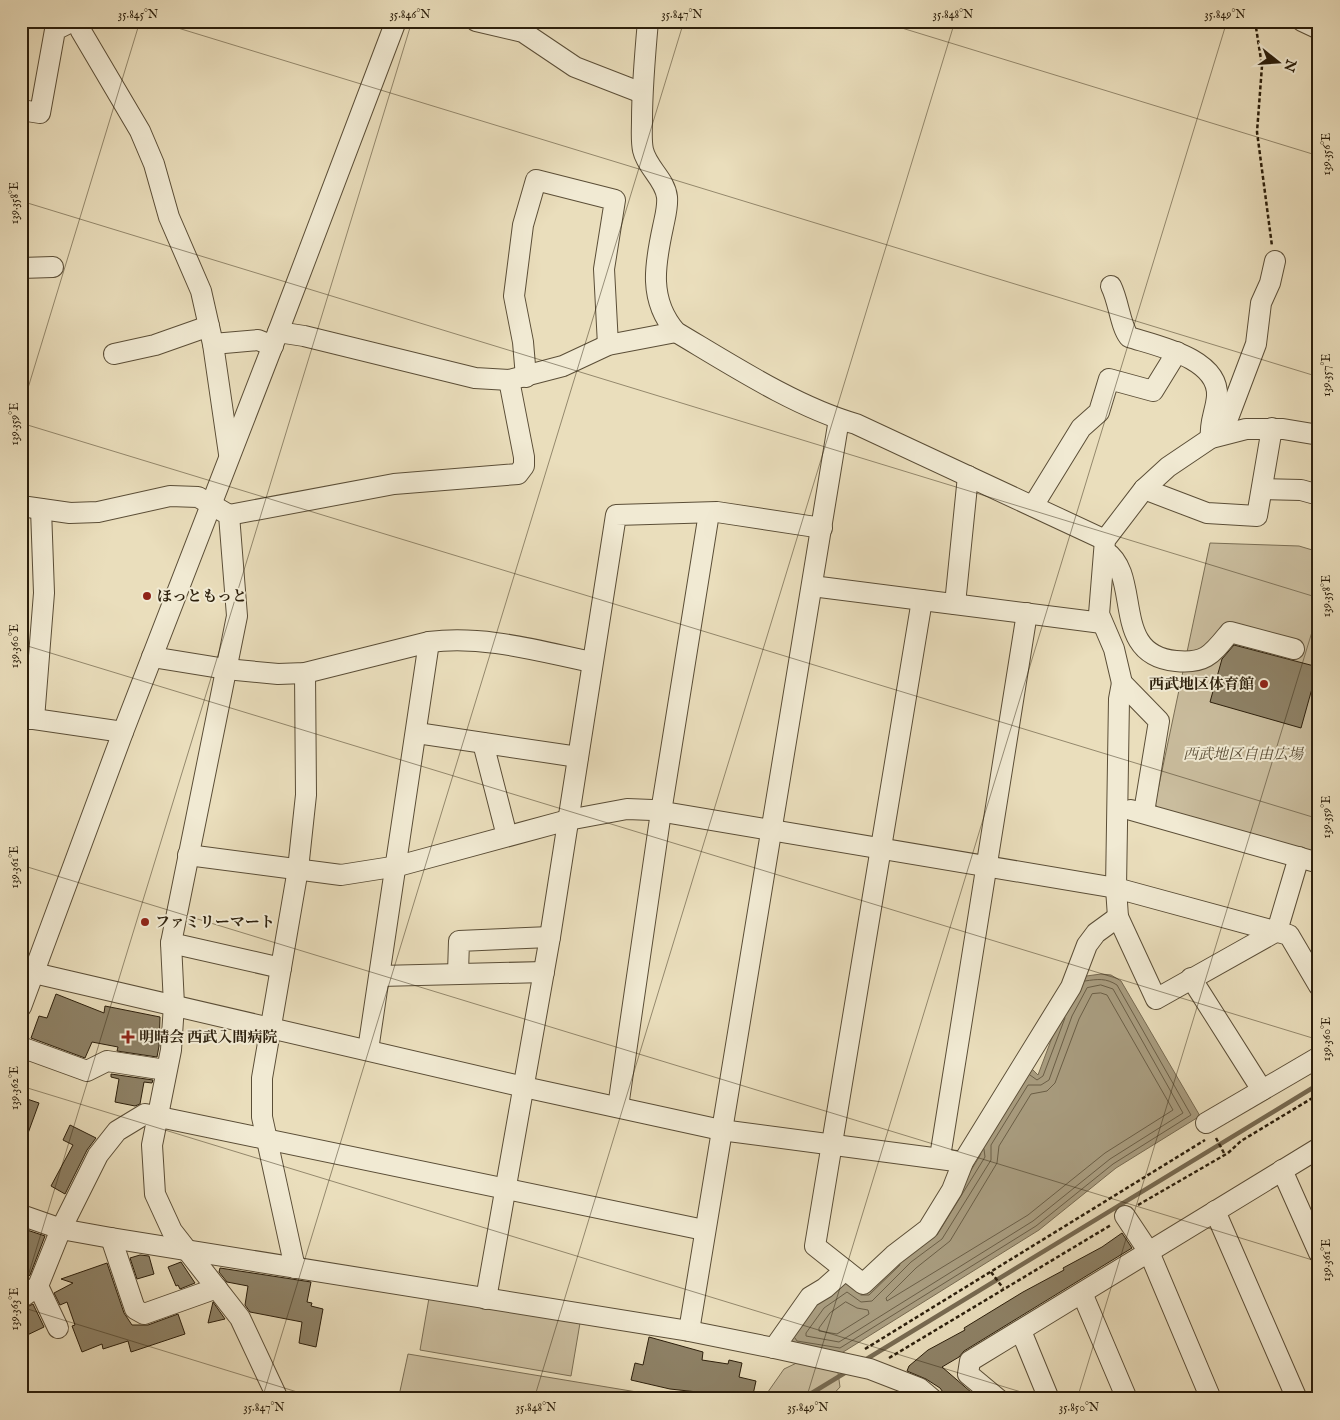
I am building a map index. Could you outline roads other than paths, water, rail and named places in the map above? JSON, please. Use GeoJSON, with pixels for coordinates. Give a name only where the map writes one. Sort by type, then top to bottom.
{"type":"FeatureCollection","features":[{"type":"Feature","properties":{"kind":"street"},"geometry":{"type":"LineString","coordinates":[[21,110],[40,113],[55,30],[75,21],[140,131],[154,164],[169,218],[201,292],[211,335],[229,456]]}},
{"type":"Feature","properties":{"kind":"street"},"geometry":{"type":"LineString","coordinates":[[21,1007],[123,732],[396,21]]}},
{"type":"Feature","properties":{"kind":"street"},"geometry":{"type":"LineString","coordinates":[[476,21],[523,32],[575,68],[642,94]]}},
{"type":"Feature","properties":{"kind":"street"},"geometry":{"type":"LineString","coordinates":[[648,21],[642,94],[642,148],[645,158],[663,185],[667,196],[667,206],[656,261],[655,284],[664,314],[676,332],[796,399],[839,419],[856,424],[1033,506],[1105,546],[1114,557],[1139,644],[1146,651],[1157,657],[1174,661],[1195,662],[1208,657],[1230,632],[1294,650]]}},
{"type":"Feature","properties":{"kind":"street"},"geometry":{"type":"LineString","coordinates":[[1302,21],[1319,29]]}},
{"type":"Feature","properties":{"kind":"street"},"geometry":{"type":"LineString","coordinates":[[21,506],[70,513],[98,512],[170,496],[198,497],[211,502],[229,515],[394,484],[518,474],[524,466],[517,379],[523,342],[514,296],[523,225],[536,180],[615,200],[604,268],[608,345]]}},
{"type":"Feature","properties":{"kind":"street"},"geometry":{"type":"LineString","coordinates":[[1216,436],[1256,344],[1261,302],[1270,283],[1275,262]]}},
{"type":"Feature","properties":{"kind":"street"},"geometry":{"type":"LineString","coordinates":[[21,268],[53,267]]}},
{"type":"Feature","properties":{"kind":"street"},"geometry":{"type":"LineString","coordinates":[[1111,286],[1118,300],[1125,331],[1130,337],[1177,352],[1201,365],[1214,379],[1217,396],[1209,425],[1216,436]]}},
{"type":"Feature","properties":{"kind":"street"},"geometry":{"type":"LineString","coordinates":[[114,354],[211,335],[258,340],[304,336],[475,378],[517,379],[563,366],[608,345],[676,332]]}},
{"type":"Feature","properties":{"kind":"street"},"geometry":{"type":"LineString","coordinates":[[1033,506],[1081,428],[1099,412],[1109,379],[1153,391],[1177,352]]}},
{"type":"Feature","properties":{"kind":"street"},"geometry":{"type":"LineString","coordinates":[[689,1331],[704,1230],[839,419]]}},
{"type":"Feature","properties":{"kind":"street"},"geometry":{"type":"LineString","coordinates":[[1144,489],[1208,513],[1257,516],[1272,428]]}},
{"type":"Feature","properties":{"kind":"street"},"geometry":{"type":"LineString","coordinates":[[1299,857],[1277,931],[1156,999],[1118,917],[1116,807],[1119,707],[1122,683],[1114,649],[1098,614],[1105,546],[1144,489],[1168,467],[1216,436],[1246,429],[1272,428],[1319,435]]}},
{"type":"Feature","properties":{"kind":"street"},"geometry":{"type":"LineString","coordinates":[[955,604],[968,476]]}},
{"type":"Feature","properties":{"kind":"street"},"geometry":{"type":"LineString","coordinates":[[1262,488],[1300,490],[1319,495]]}},
{"type":"Feature","properties":{"kind":"street"},"geometry":{"type":"LineString","coordinates":[[41,508],[44,593],[28,719],[123,732]]}},
{"type":"Feature","properties":{"kind":"street"},"geometry":{"type":"LineString","coordinates":[[486,1299],[550,937],[616,515],[709,513],[822,528]]}},
{"type":"Feature","properties":{"kind":"street"},"geometry":{"type":"LineString","coordinates":[[618,1108],[661,812],[709,513]]}},
{"type":"Feature","properties":{"kind":"street"},"geometry":{"type":"LineString","coordinates":[[229,515],[237,616],[171,943],[174,1005],[171,1050],[152,1145],[156,1194],[172,1231],[240,1318],[278,1399]]}},
{"type":"Feature","properties":{"kind":"street"},"geometry":{"type":"LineString","coordinates":[[812,586],[1102,622]]}},
{"type":"Feature","properties":{"kind":"street"},"geometry":{"type":"LineString","coordinates":[[922,600],[815,1246],[863,1284],[894,1255],[928,1229],[952,1190],[963,1162],[1071,987],[1087,945],[1096,933],[1118,917]]}},
{"type":"Feature","properties":{"kind":"street"},"geometry":{"type":"LineString","coordinates":[[940,1158],[1027,613]]}},
{"type":"Feature","properties":{"kind":"street"},"geometry":{"type":"LineString","coordinates":[[152,657],[226,669],[278,674],[305,673],[429,642],[482,640],[592,662]]}},
{"type":"Feature","properties":{"kind":"street"},"geometry":{"type":"LineString","coordinates":[[368,1050],[398,866],[429,642]]}},
{"type":"Feature","properties":{"kind":"street"},"geometry":{"type":"LineString","coordinates":[[295,1268],[266,1140],[262,1116],[262,1078],[298,869],[306,795],[305,673]]}},
{"type":"Feature","properties":{"kind":"street"},"geometry":{"type":"LineString","coordinates":[[1122,683],[1159,721],[1144,812]]}},
{"type":"Feature","properties":{"kind":"street"},"geometry":{"type":"LineString","coordinates":[[417,733],[578,757]]}},
{"type":"Feature","properties":{"kind":"street"},"geometry":{"type":"LineString","coordinates":[[483,743],[507,836]]}},
{"type":"Feature","properties":{"kind":"street"},"geometry":{"type":"LineString","coordinates":[[1116,807],[1144,812],[1319,863]]}},
{"type":"Feature","properties":{"kind":"street"},"geometry":{"type":"LineString","coordinates":[[188,855],[341,875],[398,866],[568,820],[627,809],[661,812],[1116,888],[1289,935],[1319,986]]}},
{"type":"Feature","properties":{"kind":"street"},"geometry":{"type":"LineString","coordinates":[[458,973],[459,941],[550,937]]}},
{"type":"Feature","properties":{"kind":"street"},"geometry":{"type":"LineString","coordinates":[[171,943],[281,968]]}},
{"type":"Feature","properties":{"kind":"street"},"geometry":{"type":"LineString","coordinates":[[380,976],[544,972]]}},
{"type":"Feature","properties":{"kind":"street"},"geometry":{"type":"LineString","coordinates":[[34,973],[524,1087],[721,1130],[963,1162]]}},
{"type":"Feature","properties":{"kind":"street"},"geometry":{"type":"LineString","coordinates":[[1191,978],[1262,1090]]}},
{"type":"Feature","properties":{"kind":"street"},"geometry":{"type":"LineString","coordinates":[[21,1047],[87,1071],[107,1061],[159,1069]]}},
{"type":"Feature","properties":{"kind":"street"},"geometry":{"type":"LineString","coordinates":[[1209,1132],[1262,1090],[1319,1057]]}},
{"type":"Feature","properties":{"kind":"street"},"geometry":{"type":"LineString","coordinates":[[21,1298],[38,1286],[61,1229],[92,1166],[117,1131],[145,1114],[704,1230]]}},
{"type":"Feature","properties":{"kind":"street"},"geometry":{"type":"LineString","coordinates":[[998,1399],[968,1374],[970,1361],[1319,1148]]}},
{"type":"Feature","properties":{"kind":"street"},"geometry":{"type":"LineString","coordinates":[[1282,1170],[1319,1253]]}},
{"type":"Feature","properties":{"kind":"street"},"geometry":{"type":"LineString","coordinates":[[1215,1211],[1297,1399]]}},
{"type":"Feature","properties":{"kind":"street"},"geometry":{"type":"LineString","coordinates":[[21,1215],[61,1229],[110,1238],[689,1331],[844,1362],[919,1388],[932,1399]]}},
{"type":"Feature","properties":{"kind":"street"},"geometry":{"type":"LineString","coordinates":[[1125,1216],[1149,1252],[1211,1399]]}},
{"type":"Feature","properties":{"kind":"street"},"geometry":{"type":"LineString","coordinates":[[110,1238],[135,1309],[144,1314],[217,1288]]}},
{"type":"Feature","properties":{"kind":"street"},"geometry":{"type":"LineString","coordinates":[[774,1348],[810,1297],[825,1288],[845,1270]]}},
{"type":"Feature","properties":{"kind":"street"},"geometry":{"type":"LineString","coordinates":[[38,1286],[58,1328]]}},
{"type":"Feature","properties":{"kind":"street"},"geometry":{"type":"LineString","coordinates":[[1082,1293],[1127,1399]]}},
{"type":"Feature","properties":{"kind":"street"},"geometry":{"type":"LineString","coordinates":[[1021,1331],[1050,1399]]}},
{"type":"Feature","properties":{"kind":"water"},"geometry":{"type":"Polygon","coordinates":[[[1101,974],[1111,975],[1121,981],[1200,1116],[1116,1168],[1039,1230],[840,1354],[788,1344],[816,1300],[934,1231],[981,1154],[976,1148],[1032,1069],[1038,1075],[1062,1011],[1079,977],[1101,974]]]}},
{"type":"Feature","properties":{"kind":"waterway"},"geometry":{"type":"LineString","coordinates":[[865,1360],[1319,1084]]}},
{"type":"Feature","properties":{"kind":"waterway"},"geometry":{"type":"LineString","coordinates":[[802,1399],[848,1371]]}},
{"type":"Feature","properties":{"kind":"place","name":"ほっともっと"},"geometry":{"type":"Point","coordinates":[147,596]}},
{"type":"Feature","properties":{"kind":"place","name":"西武地区体育館"},"geometry":{"type":"Point","coordinates":[1264,684]}},
{"type":"Feature","properties":{"kind":"place","name":"ファミリーマート"},"geometry":{"type":"Point","coordinates":[145,922]}},
{"type":"Feature","properties":{"kind":"place","name":"明晴会 西武入間病院"},"geometry":{"type":"Point","coordinates":[128,1037]}},
{"type":"Feature","properties":{"kind":"park label","name":"西武地区自由広場"},"geometry":{"type":"Point","coordinates":[1243,754]}}]}
